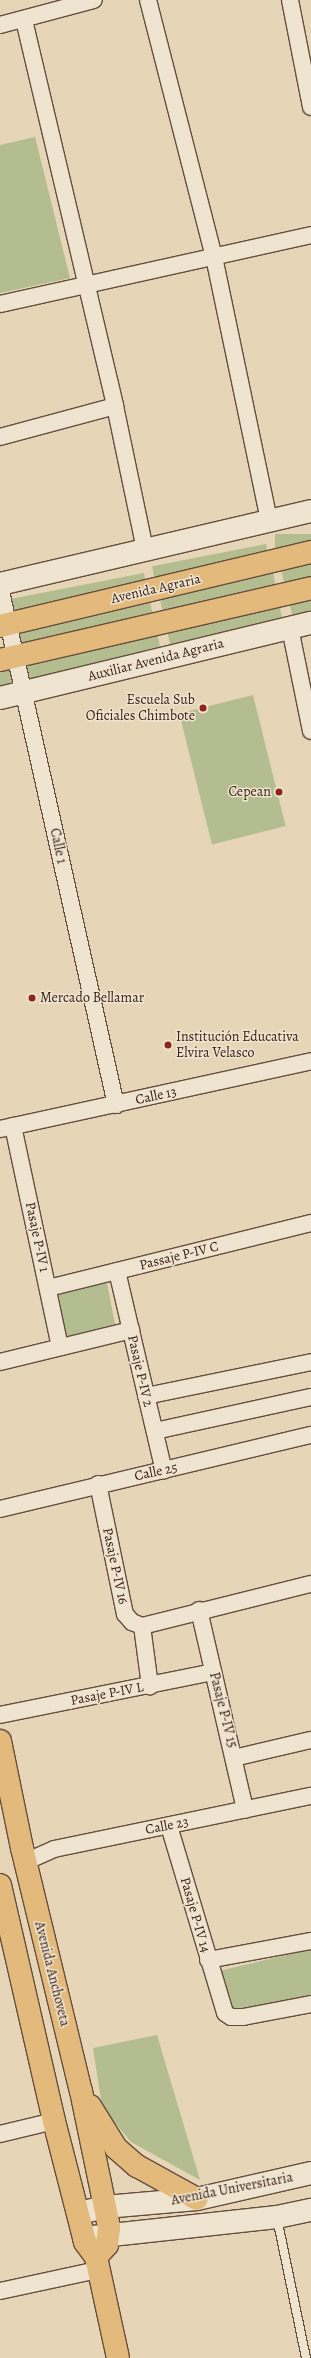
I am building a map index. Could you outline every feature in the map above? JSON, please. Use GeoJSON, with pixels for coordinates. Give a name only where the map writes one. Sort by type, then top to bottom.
{"type":"FeatureCollection","features":[{"type":"Feature","properties":{"kind":"main road","name":"Avenida Agraria"},"geometry":{"type":"LineString","coordinates":[[4,625],[311,552]]}},
{"type":"Feature","properties":{"kind":"main road"},"geometry":{"type":"LineString","coordinates":[[8,658],[311,588]]}},
{"type":"Feature","properties":{"kind":"main road","name":"Avenida Anchoveta"},"geometry":{"type":"LineString","coordinates":[[0,1741],[25,1862],[81,2091],[105,2207],[108,2236]]}},
{"type":"Feature","properties":{"kind":"main road"},"geometry":{"type":"LineString","coordinates":[[0,1885],[3,1915],[54,2121],[79,2213],[84,2238],[97,2264],[118,2358]]}},
{"type":"Feature","properties":{"kind":"main road"},"geometry":{"type":"LineString","coordinates":[[81,2091],[116,2148],[137,2166],[197,2199]]}},
{"type":"Feature","properties":{"kind":"main road"},"geometry":{"type":"LineString","coordinates":[[97,2264],[107,2245],[108,2236]]}},
{"type":"Feature","properties":{"kind":"street"},"geometry":{"type":"LineString","coordinates":[[0,25],[24,20],[94,0]]}},
{"type":"Feature","properties":{"kind":"street"},"geometry":{"type":"LineString","coordinates":[[148,0],[214,257],[269,521]]}},
{"type":"Feature","properties":{"kind":"street"},"geometry":{"type":"LineString","coordinates":[[290,0],[306,47],[311,107]]}},
{"type":"Feature","properties":{"kind":"street"},"geometry":{"type":"LineString","coordinates":[[24,20],[85,286],[115,406],[145,550]]}},
{"type":"Feature","properties":{"kind":"street"},"geometry":{"type":"LineString","coordinates":[[0,304],[311,235]]}},
{"type":"Feature","properties":{"kind":"street"},"geometry":{"type":"LineString","coordinates":[[0,438],[115,406]]}},
{"type":"Feature","properties":{"kind":"street"},"geometry":{"type":"LineString","coordinates":[[0,585],[311,511]]}},
{"type":"Feature","properties":{"kind":"street","name":"Calle 1"},"geometry":{"type":"LineString","coordinates":[[0,585],[8,658],[25,692],[116,1105]]}},
{"type":"Feature","properties":{"kind":"street","name":"Auxiliar Avenida Agraria"},"geometry":{"type":"LineString","coordinates":[[0,698],[311,623]]}},
{"type":"Feature","properties":{"kind":"street"},"geometry":{"type":"LineString","coordinates":[[290,628],[311,731]]}},
{"type":"Feature","properties":{"kind":"street","name":"Calle 13"},"geometry":{"type":"LineString","coordinates":[[7,1128],[311,1062]]}},
{"type":"Feature","properties":{"kind":"street","name":"Pasaje P-IV 1"},"geometry":{"type":"LineString","coordinates":[[7,1128],[48,1288],[60,1348]]}},
{"type":"Feature","properties":{"kind":"street","name":"Passaje P-IV C"},"geometry":{"type":"LineString","coordinates":[[48,1288],[310,1226]]}},
{"type":"Feature","properties":{"kind":"street","name":"Pasaje P-IV 2"},"geometry":{"type":"LineString","coordinates":[[117,1271],[164,1471]]}},
{"type":"Feature","properties":{"kind":"street"},"geometry":{"type":"LineString","coordinates":[[0,1362],[131,1330]]}},
{"type":"Feature","properties":{"kind":"street"},"geometry":{"type":"LineString","coordinates":[[146,1396],[311,1362]]}},
{"type":"Feature","properties":{"kind":"street"},"geometry":{"type":"LineString","coordinates":[[155,1431],[311,1397]]}},
{"type":"Feature","properties":{"kind":"street","name":"Calle 25"},"geometry":{"type":"LineString","coordinates":[[0,1509],[98,1484],[164,1471],[311,1435]]}},
{"type":"Feature","properties":{"kind":"street","name":"Pasaje P-IV 16"},"geometry":{"type":"LineString","coordinates":[[98,1484],[125,1614],[132,1622],[142,1626]]}},
{"type":"Feature","properties":{"kind":"street"},"geometry":{"type":"LineString","coordinates":[[150,1686],[142,1626],[199,1610],[311,1584]]}},
{"type":"Feature","properties":{"kind":"street","name":"Pasaje P-IV 15"},"geometry":{"type":"LineString","coordinates":[[199,1610],[245,1810]]}},
{"type":"Feature","properties":{"kind":"street","name":"Pasaje P-IV L"},"geometry":{"type":"LineString","coordinates":[[0,1715],[150,1686],[213,1672]]}},
{"type":"Feature","properties":{"kind":"street"},"geometry":{"type":"LineString","coordinates":[[234,1758],[311,1740]]}},
{"type":"Feature","properties":{"kind":"street","name":"Calle 23"},"geometry":{"type":"LineString","coordinates":[[25,1862],[54,1849],[311,1796]]}},
{"type":"Feature","properties":{"kind":"street","name":"Pasaje P-IV 14"},"geometry":{"type":"LineString","coordinates":[[169,1826],[220,2004],[231,2018],[311,2004]]}},
{"type":"Feature","properties":{"kind":"street"},"geometry":{"type":"LineString","coordinates":[[208,1960],[311,1941]]}},
{"type":"Feature","properties":{"kind":"street"},"geometry":{"type":"LineString","coordinates":[[0,2134],[54,2121]]}},
{"type":"Feature","properties":{"kind":"street","name":"Avenida Universitaria"},"geometry":{"type":"LineString","coordinates":[[105,2207],[197,2199],[311,2173]]}},
{"type":"Feature","properties":{"kind":"street"},"geometry":{"type":"LineString","coordinates":[[79,2213],[105,2207]]}},
{"type":"Feature","properties":{"kind":"street"},"geometry":{"type":"LineString","coordinates":[[84,2238],[277,2217],[311,2210]]}},
{"type":"Feature","properties":{"kind":"street"},"geometry":{"type":"LineString","coordinates":[[0,2291],[97,2264]]}},
{"type":"Feature","properties":{"kind":"lane"},"geometry":{"type":"LineString","coordinates":[[277,2217],[306,2358]]}},
{"type":"Feature","properties":{"kind":"green space"},"geometry":{"type":"Polygon","coordinates":[[[35,137],[70,278],[0,293],[0,145],[35,137]]]}},
{"type":"Feature","properties":{"kind":"green space"},"geometry":{"type":"Polygon","coordinates":[[[275,534],[311,534],[311,551],[275,551],[275,534]]]}},
{"type":"Feature","properties":{"kind":"green space"},"geometry":{"type":"Polygon","coordinates":[[[266,544],[269,560],[155,582],[152,566],[266,544]]]}},
{"type":"Feature","properties":{"kind":"green space"},"geometry":{"type":"Polygon","coordinates":[[[311,557],[311,587],[286,592],[280,564],[311,557]]]}},
{"type":"Feature","properties":{"kind":"green space"},"geometry":{"type":"Polygon","coordinates":[[[272,567],[277,593],[163,615],[158,589],[272,567]]]}},
{"type":"Feature","properties":{"kind":"green space"},"geometry":{"type":"Polygon","coordinates":[[[144,573],[147,588],[9,614],[7,600],[144,573]]]}},
{"type":"Feature","properties":{"kind":"green space"},"geometry":{"type":"Polygon","coordinates":[[[311,592],[311,614],[293,618],[288,597],[311,592]]]}},
{"type":"Feature","properties":{"kind":"green space"},"geometry":{"type":"Polygon","coordinates":[[[149,597],[154,620],[20,649],[15,625],[149,597]]]}},
{"type":"Feature","properties":{"kind":"green space"},"geometry":{"type":"Polygon","coordinates":[[[278,600],[283,622],[171,648],[166,626],[278,600]]]}},
{"type":"Feature","properties":{"kind":"green space"},"geometry":{"type":"Polygon","coordinates":[[[156,630],[161,650],[31,683],[26,662],[156,630]]]}},
{"type":"Feature","properties":{"kind":"green space"},"geometry":{"type":"Polygon","coordinates":[[[11,666],[14,685],[0,688],[0,668],[11,666]]]}},
{"type":"Feature","properties":{"kind":"green space"},"geometry":{"type":"Polygon","coordinates":[[[253,695],[286,826],[212,844],[179,713],[253,695]]]}},
{"type":"Feature","properties":{"kind":"green space"},"geometry":{"type":"Polygon","coordinates":[[[107,1283],[116,1329],[67,1339],[58,1293],[107,1283]]]}},
{"type":"Feature","properties":{"kind":"green space"},"geometry":{"type":"Polygon","coordinates":[[[311,1949],[311,1997],[232,2016],[219,1971],[311,1949]]]}},
{"type":"Feature","properties":{"kind":"green space"},"geometry":{"type":"Polygon","coordinates":[[[157,2035],[200,2180],[131,2142],[102,2107],[93,2048],[157,2035]]]}},
{"type":"Feature","properties":{"kind":"place","name":"Escuela Sub Oficiales Chimbote"},"geometry":{"type":"Point","coordinates":[203,708]}},
{"type":"Feature","properties":{"kind":"place","name":"Cepean"},"geometry":{"type":"Point","coordinates":[279,792]}},
{"type":"Feature","properties":{"kind":"place","name":"Mercado Bellamar"},"geometry":{"type":"Point","coordinates":[32,998]}},
{"type":"Feature","properties":{"kind":"place","name":"Institución Educativa Elvira Velasco"},"geometry":{"type":"Point","coordinates":[168,1045]}}]}
